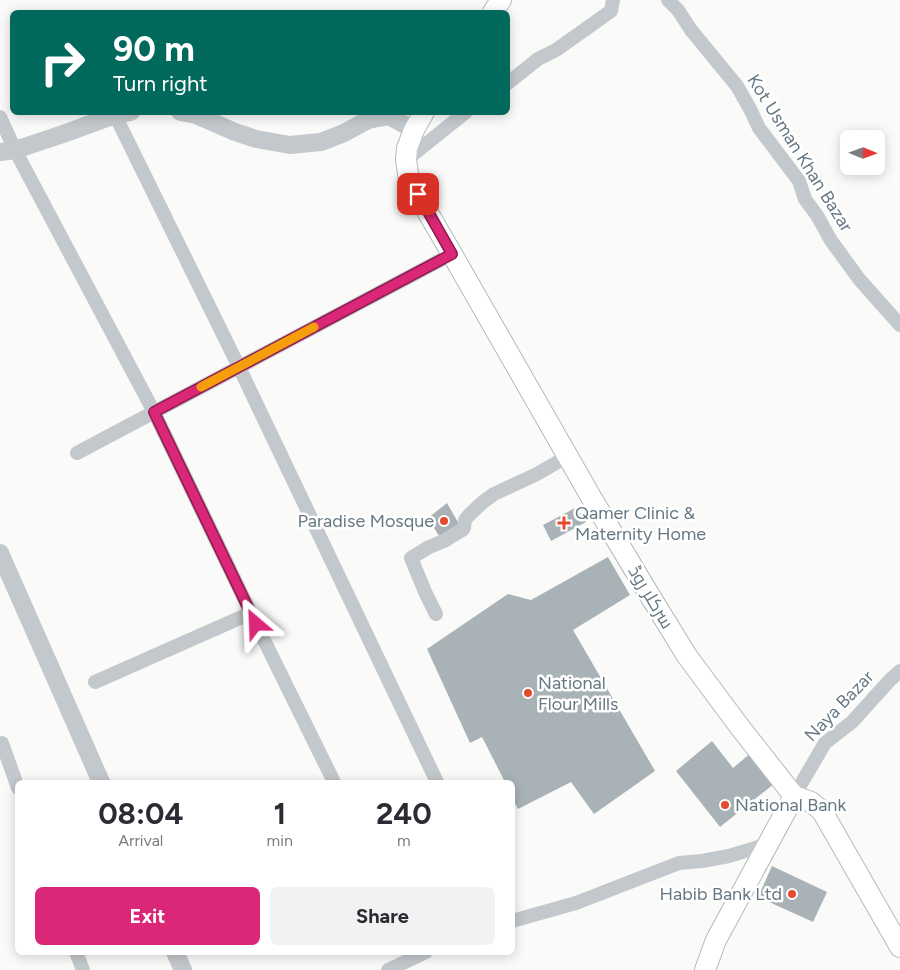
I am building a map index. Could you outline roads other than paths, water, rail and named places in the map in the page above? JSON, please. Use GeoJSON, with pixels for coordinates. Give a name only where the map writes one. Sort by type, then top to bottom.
{"type":"FeatureCollection","features":[{"type":"Feature","properties":{"kind":"main road","name":"سرکلر روڈ"},"geometry":{"type":"LineString","coordinates":[[422,115],[407,148],[406,160],[409,180],[568,456],[687,656],[738,726],[794,796],[811,802],[822,811],[900,947]]}},
{"type":"Feature","properties":{"kind":"main road"},"geometry":{"type":"LineString","coordinates":[[704,970],[716,940],[794,796]]}},
{"type":"Feature","properties":{"kind":"street"},"geometry":{"type":"LineString","coordinates":[[510,81],[538,59],[556,50],[611,10],[613,0]]}},
{"type":"Feature","properties":{"kind":"street","name":"Kot Usman Khan Bazar"},"geometry":{"type":"LineString","coordinates":[[668,0],[678,10],[691,30],[737,86],[760,128],[799,181],[805,199],[830,239],[859,279],[900,325]]}},
{"type":"Feature","properties":{"kind":"street"},"geometry":{"type":"LineString","coordinates":[[7,151],[120,115]]}},
{"type":"Feature","properties":{"kind":"street"},"geometry":{"type":"LineString","coordinates":[[123,115],[239,367],[436,780]]}},
{"type":"Feature","properties":{"kind":"street"},"geometry":{"type":"LineString","coordinates":[[196,115],[256,139],[290,145],[321,142],[344,133],[368,120],[389,116],[414,130]]}},
{"type":"Feature","properties":{"kind":"street"},"geometry":{"type":"LineString","coordinates":[[406,160],[462,115]]}},
{"type":"Feature","properties":{"kind":"street"},"geometry":{"type":"LineString","coordinates":[[0,117],[7,151],[154,412],[333,780]]}},
{"type":"Feature","properties":{"kind":"street"},"geometry":{"type":"LineString","coordinates":[[77,453],[452,254]]}},
{"type":"Feature","properties":{"kind":"street"},"geometry":{"type":"LineString","coordinates":[[436,614],[411,558],[462,530],[465,520],[469,515],[494,494],[537,474],[568,456]]}},
{"type":"Feature","properties":{"kind":"street"},"geometry":{"type":"LineString","coordinates":[[0,553],[99,780]]}},
{"type":"Feature","properties":{"kind":"street"},"geometry":{"type":"LineString","coordinates":[[95,682],[251,613]]}},
{"type":"Feature","properties":{"kind":"street","name":"Naya Bazar"},"geometry":{"type":"LineString","coordinates":[[794,796],[825,743],[852,722],[890,680],[900,672]]}},
{"type":"Feature","properties":{"kind":"street"},"geometry":{"type":"LineString","coordinates":[[2,743],[15,780]]}},
{"type":"Feature","properties":{"kind":"street"},"geometry":{"type":"LineString","coordinates":[[515,920],[576,903],[679,863],[720,858],[768,844]]}},
{"type":"Feature","properties":{"kind":"street"},"geometry":{"type":"LineString","coordinates":[[77,955],[84,970]]}},
{"type":"Feature","properties":{"kind":"street"},"geometry":{"type":"LineString","coordinates":[[177,955],[183,970]]}},
{"type":"Feature","properties":{"kind":"street"},"geometry":{"type":"LineString","coordinates":[[388,970],[418,955]]}},
{"type":"Feature","properties":{"kind":"place","name":"Paradise Mosque"},"geometry":{"type":"Point","coordinates":[444,521]}},
{"type":"Feature","properties":{"kind":"place","name":"Qamer Clinic & Maternity Home"},"geometry":{"type":"Point","coordinates":[564,523]}},
{"type":"Feature","properties":{"kind":"place","name":"National Flour Mills"},"geometry":{"type":"Point","coordinates":[528,693]}},
{"type":"Feature","properties":{"kind":"place","name":"National Bank"},"geometry":{"type":"Point","coordinates":[725,805]}},
{"type":"Feature","properties":{"kind":"place","name":"Habib Bank Ltd"},"geometry":{"type":"Point","coordinates":[792,894]}}]}
